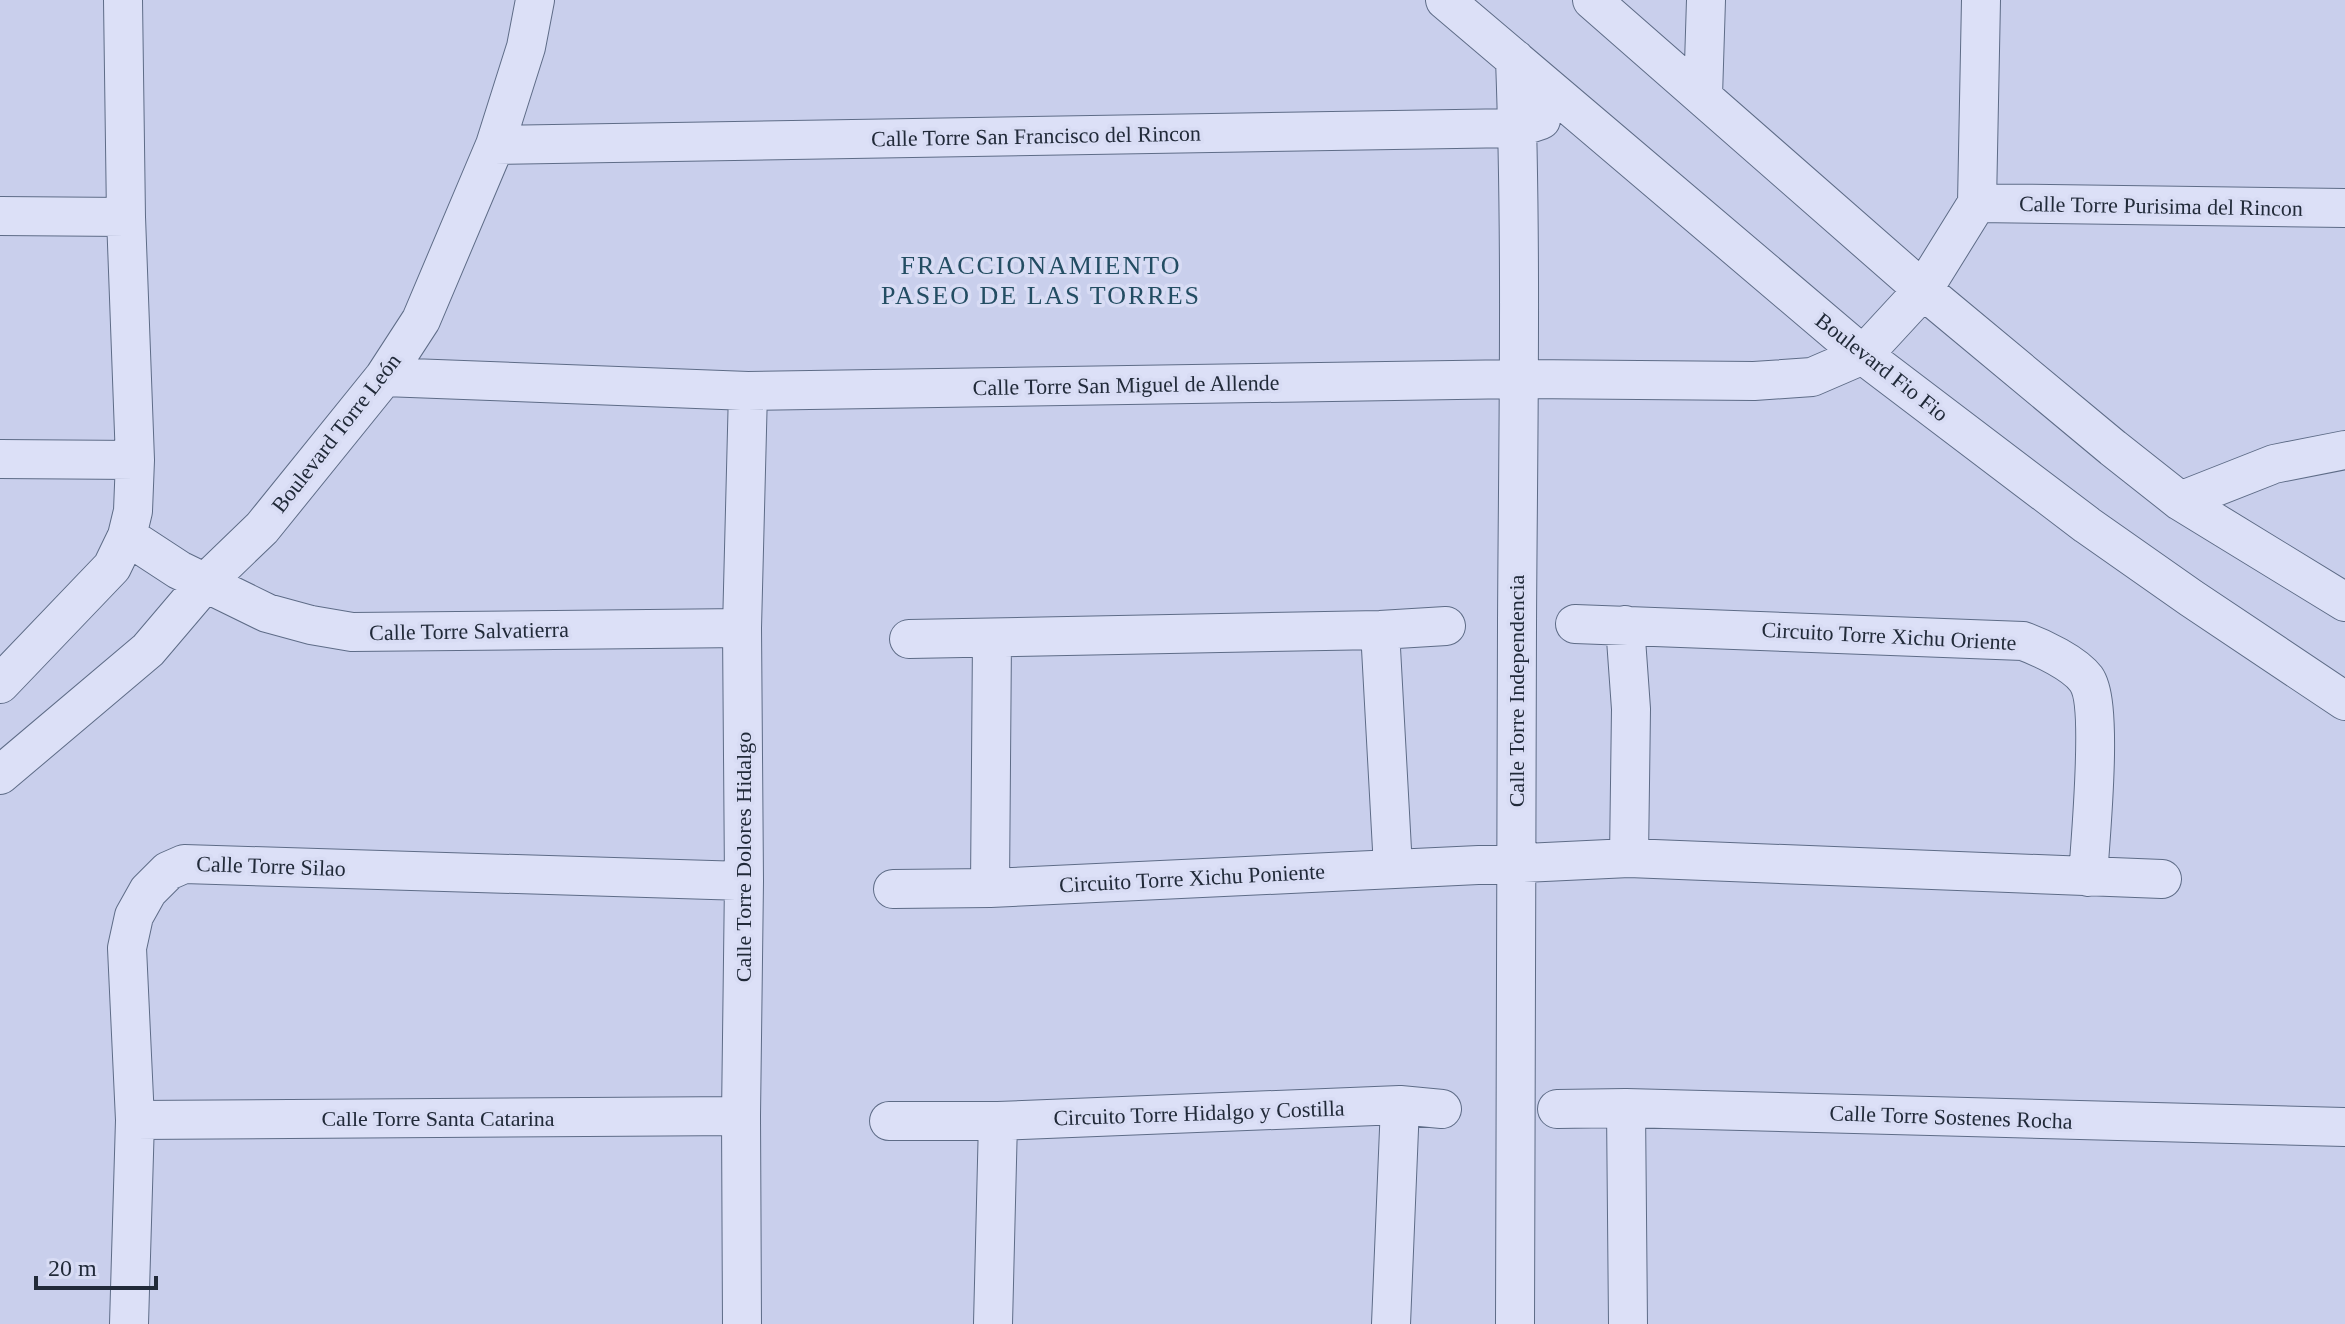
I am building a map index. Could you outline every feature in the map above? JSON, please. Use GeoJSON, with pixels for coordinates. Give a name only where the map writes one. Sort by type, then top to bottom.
{"type":"FeatureCollection","features":[{"type":"Feature","properties":{"kind":"street"},"geometry":{"type":"LineString","coordinates":[[0,684],[112,567],[127,536],[133,511],[135,460],[126,217],[123,0]]}},
{"type":"Feature","properties":{"kind":"street","name":"Boulevard Torre León"},"geometry":{"type":"LineString","coordinates":[[0,775],[148,650],[205,583],[262,528],[384,377],[421,320],[495,145],[526,47],[535,0]]}},
{"type":"Feature","properties":{"kind":"street","name":"Boulevard Fio Fio"},"geometry":{"type":"LineString","coordinates":[[1445,0],[1863,355],[2087,525],[2345,701]]}},
{"type":"Feature","properties":{"kind":"street"},"geometry":{"type":"LineString","coordinates":[[1592,0],[1923,290],[2113,448],[2180,501],[2345,602]]}},
{"type":"Feature","properties":{"kind":"street"},"geometry":{"type":"LineString","coordinates":[[1703,96],[1706,0]]}},
{"type":"Feature","properties":{"kind":"street"},"geometry":{"type":"LineString","coordinates":[[1863,355],[1923,290],[1977,203],[1981,0]]}},
{"type":"Feature","properties":{"kind":"street","name":"Calle Torre Independencia"},"geometry":{"type":"LineString","coordinates":[[1515,59],[1519,379],[1515,1324]]}},
{"type":"Feature","properties":{"kind":"street","name":"Calle Torre San Francisco del Rincon"},"geometry":{"type":"LineString","coordinates":[[495,145],[1517,128],[1574,109]]}},
{"type":"Feature","properties":{"kind":"street","name":"Calle Torre Purisima del Rincon"},"geometry":{"type":"LineString","coordinates":[[1977,203],[2345,208]]}},
{"type":"Feature","properties":{"kind":"street"},"geometry":{"type":"LineString","coordinates":[[0,216],[126,217]]}},
{"type":"Feature","properties":{"kind":"street","name":"Calle Torre San Miguel de Allende"},"geometry":{"type":"LineString","coordinates":[[384,377],[748,391],[1519,379],[1754,381],[1812,377],[1863,355]]}},
{"type":"Feature","properties":{"kind":"street","name":"Calle Torre Dolores Hidalgo"},"geometry":{"type":"LineString","coordinates":[[742,1324],[742,628],[748,391]]}},
{"type":"Feature","properties":{"kind":"street"},"geometry":{"type":"LineString","coordinates":[[2180,501],[2274,464],[2345,450]]}},
{"type":"Feature","properties":{"kind":"street"},"geometry":{"type":"LineString","coordinates":[[0,459],[135,460]]}},
{"type":"Feature","properties":{"kind":"street","name":"Calle Torre Salvatierra"},"geometry":{"type":"LineString","coordinates":[[127,536],[205,583],[267,613],[352,632],[742,628]]}},
{"type":"Feature","properties":{"kind":"street","name":"Circuito Torre Xichu Oriente"},"geometry":{"type":"LineString","coordinates":[[1575,624],[2023,641],[2045,649],[2087,680],[2095,705],[2088,877]]}},
{"type":"Feature","properties":{"kind":"street"},"geometry":{"type":"LineString","coordinates":[[1625,625],[1631,709],[1629,858]]}},
{"type":"Feature","properties":{"kind":"street"},"geometry":{"type":"LineString","coordinates":[[909,639],[1380,630],[1446,626]]}},
{"type":"Feature","properties":{"kind":"street"},"geometry":{"type":"LineString","coordinates":[[1380,630],[1393,868]]}},
{"type":"Feature","properties":{"kind":"street"},"geometry":{"type":"LineString","coordinates":[[990,888],[992,638]]}},
{"type":"Feature","properties":{"kind":"street"},"geometry":{"type":"LineString","coordinates":[[1515,862],[1629,858],[2162,879]]}},
{"type":"Feature","properties":{"kind":"street","name":"Circuito Torre Xichu Poniente"},"geometry":{"type":"LineString","coordinates":[[893,889],[990,888],[1515,862]]}},
{"type":"Feature","properties":{"kind":"street","name":"Calle Torre Silao"},"geometry":{"type":"LineString","coordinates":[[129,1324],[135,1120],[127,948],[134,916],[148,891],[168,871],[184,864],[744,881]]}},
{"type":"Feature","properties":{"kind":"street"},"geometry":{"type":"LineString","coordinates":[[1391,1324],[1400,1105]]}},
{"type":"Feature","properties":{"kind":"street","name":"Circuito Torre Hidalgo y Costilla"},"geometry":{"type":"LineString","coordinates":[[889,1121],[998,1121],[1400,1105],[1442,1109]]}},
{"type":"Feature","properties":{"kind":"street"},"geometry":{"type":"LineString","coordinates":[[1626,1108],[1628,1324]]}},
{"type":"Feature","properties":{"kind":"street","name":"Calle Torre Sostenes Rocha"},"geometry":{"type":"LineString","coordinates":[[1557,1109],[1626,1108],[2345,1127]]}},
{"type":"Feature","properties":{"kind":"street","name":"Calle Torre Santa Catarina"},"geometry":{"type":"LineString","coordinates":[[135,1120],[741,1116]]}},
{"type":"Feature","properties":{"kind":"street"},"geometry":{"type":"LineString","coordinates":[[993,1324],[998,1121]]}},
{"type":"Feature","properties":{"kind":"district","name":"FRACCIONAMIENTO PASEO DE LAS TORRES"},"geometry":{"type":"Point","coordinates":[1041,280]}}]}
